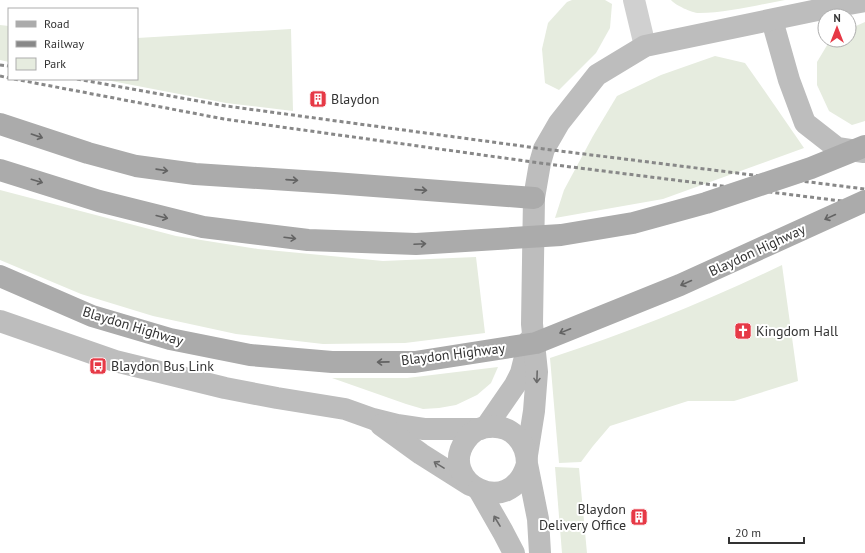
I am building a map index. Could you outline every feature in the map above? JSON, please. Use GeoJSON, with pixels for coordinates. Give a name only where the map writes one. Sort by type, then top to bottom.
{"type":"FeatureCollection","features":[{"type":"Feature","properties":{"kind":"main road"},"geometry":{"type":"LineString","coordinates":[[373,419],[421,454],[475,488],[489,493],[500,493],[510,490],[518,483],[524,474],[534,412],[537,372],[532,324],[534,198],[544,149],[559,123],[597,75],[645,46],[865,1]]}},
{"type":"Feature","properties":{"kind":"main road"},"geometry":{"type":"LineString","coordinates":[[772,20],[789,80],[805,123],[837,148],[865,152]]}},
{"type":"Feature","properties":{"kind":"main road"},"geometry":{"type":"LineString","coordinates":[[0,124],[88,153],[136,166],[195,174],[534,198]]}},
{"type":"Feature","properties":{"kind":"main road"},"geometry":{"type":"LineString","coordinates":[[0,170],[99,201],[203,227],[308,240],[416,244],[561,235],[633,224],[714,201],[812,168],[865,146]]}},
{"type":"Feature","properties":{"kind":"main road","name":"Blaydon Highway"},"geometry":{"type":"LineString","coordinates":[[0,276],[92,316],[170,339],[258,356],[332,362],[415,362],[536,343],[680,285],[865,201]]}},
{"type":"Feature","properties":{"kind":"main road"},"geometry":{"type":"LineString","coordinates":[[0,321],[116,361],[225,388],[345,409],[373,419],[397,425],[424,429],[497,427],[508,430],[520,440],[527,460],[538,519],[540,553]]}},
{"type":"Feature","properties":{"kind":"main road"},"geometry":{"type":"LineString","coordinates":[[514,553],[503,532],[475,488],[464,477],[460,466],[460,455],[463,444],[470,435],[483,428],[515,386],[521,373],[532,324]]}},
{"type":"Feature","properties":{"kind":"street"},"geometry":{"type":"LineString","coordinates":[[634,0],[645,46]]}},
{"type":"Feature","properties":{"kind":"green space"},"geometry":{"type":"Polygon","coordinates":[[[572,0],[605,0],[612,4],[610,28],[596,53],[559,90],[545,83],[542,49],[548,23],[567,2],[572,0]]]}},
{"type":"Feature","properties":{"kind":"green space"},"geometry":{"type":"Polygon","coordinates":[[[671,0],[785,0],[731,10],[699,13],[692,12],[671,0]]]}},
{"type":"Feature","properties":{"kind":"green space"},"geometry":{"type":"Polygon","coordinates":[[[865,22],[865,121],[852,125],[829,111],[817,85],[817,62],[825,48],[857,48],[857,26],[865,22]]]}},
{"type":"Feature","properties":{"kind":"green space"},"geometry":{"type":"Polygon","coordinates":[[[0,25],[8,26],[8,62],[0,60],[0,25]]]}},
{"type":"Feature","properties":{"kind":"green space"},"geometry":{"type":"Polygon","coordinates":[[[291,29],[293,111],[226,103],[106,80],[138,80],[138,38],[291,29]]]}},
{"type":"Feature","properties":{"kind":"green space"},"geometry":{"type":"Polygon","coordinates":[[[715,56],[745,63],[804,148],[663,199],[555,218],[564,190],[593,136],[617,96],[661,75],[715,56]]]}},
{"type":"Feature","properties":{"kind":"green space"},"geometry":{"type":"Polygon","coordinates":[[[0,190],[176,236],[258,249],[383,261],[476,257],[485,333],[405,343],[323,344],[236,334],[153,316],[81,294],[0,260],[0,190]]]}},
{"type":"Feature","properties":{"kind":"green space"},"geometry":{"type":"Polygon","coordinates":[[[782,265],[798,381],[734,401],[688,401],[610,426],[581,462],[559,463],[550,358],[609,338],[668,315],[782,265]]]}},
{"type":"Feature","properties":{"kind":"green space"},"geometry":{"type":"Polygon","coordinates":[[[498,367],[491,383],[477,395],[456,405],[439,408],[423,409],[332,378],[407,378],[498,367]]]}},
{"type":"Feature","properties":{"kind":"green space"},"geometry":{"type":"Polygon","coordinates":[[[555,467],[579,468],[587,553],[562,553],[555,467]]]}},
{"type":"Feature","properties":{"kind":"railway"},"geometry":{"type":"LineString","coordinates":[[0,65],[8,66]]}},
{"type":"Feature","properties":{"kind":"railway"},"geometry":{"type":"LineString","coordinates":[[0,76],[8,78]]}},
{"type":"Feature","properties":{"kind":"railway"},"geometry":{"type":"LineString","coordinates":[[19,80],[224,119],[540,163],[865,204]]}},
{"type":"Feature","properties":{"kind":"railway"},"geometry":{"type":"LineString","coordinates":[[83,80],[226,106],[544,149],[865,189]]}},
{"type":"Feature","properties":{"kind":"place","name":"Blaydon"},"geometry":{"type":"Point","coordinates":[318,99]}},
{"type":"Feature","properties":{"kind":"place","name":"Kingdom Hall"},"geometry":{"type":"Point","coordinates":[743,331]}},
{"type":"Feature","properties":{"kind":"place","name":"Blaydon Bus Link"},"geometry":{"type":"Point","coordinates":[98,366]}},
{"type":"Feature","properties":{"kind":"place","name":"Blaydon Delivery Office"},"geometry":{"type":"Point","coordinates":[639,517]}}]}
